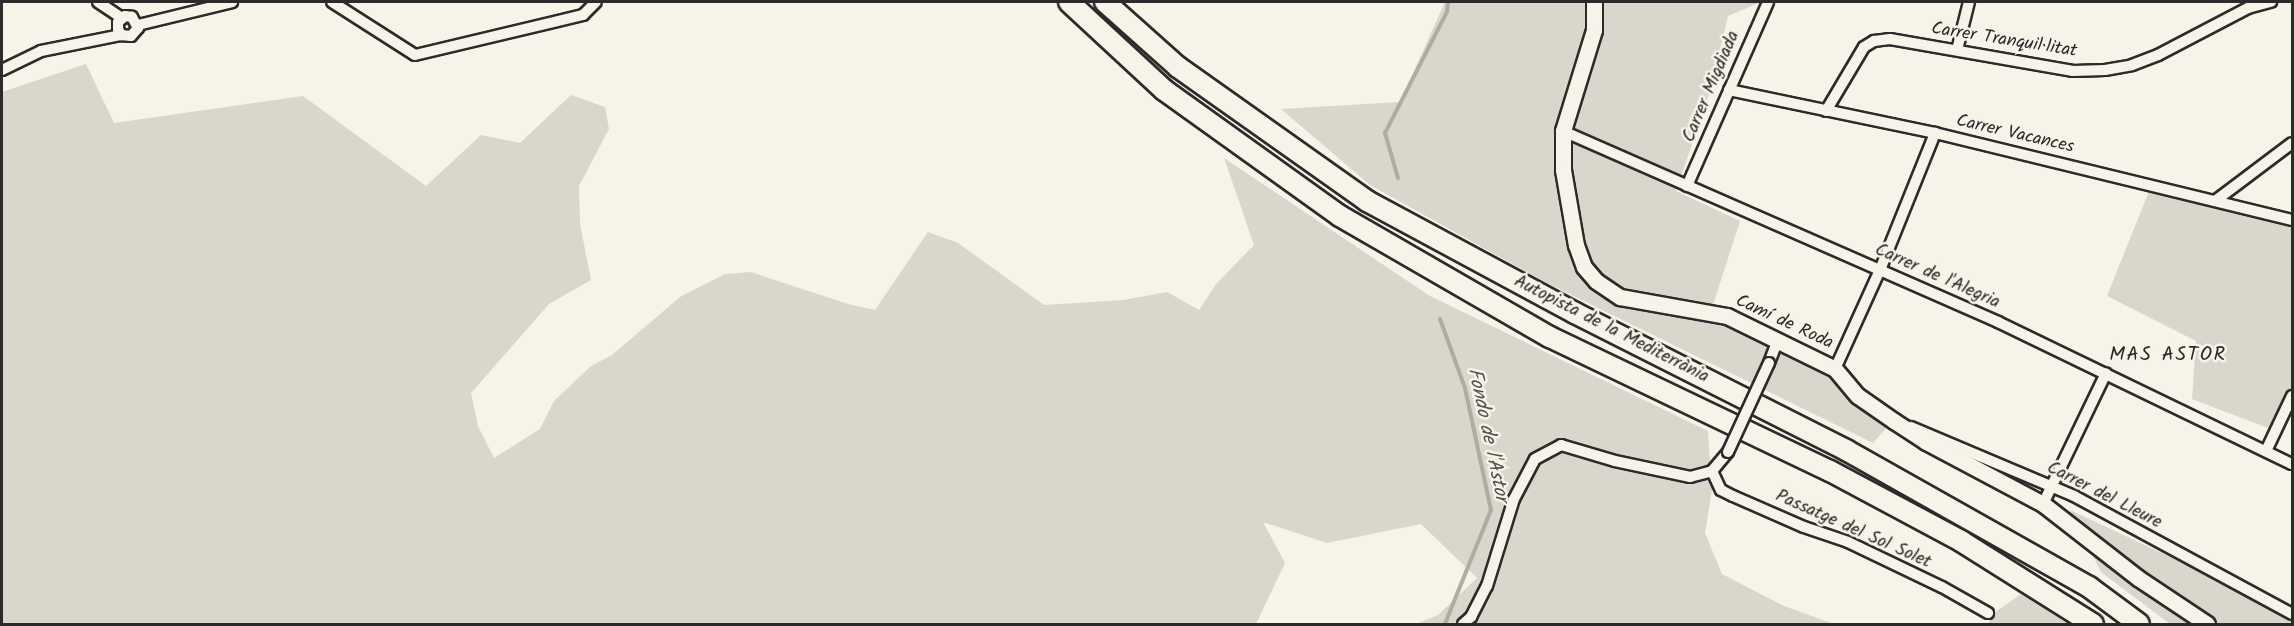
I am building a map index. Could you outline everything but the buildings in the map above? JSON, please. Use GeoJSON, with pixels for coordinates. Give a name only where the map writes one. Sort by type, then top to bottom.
{"type":"FeatureCollection","features":[{"type":"Feature","properties":{"kind":"highway","name":"Autopista de la Mediterrània"},"geometry":{"type":"LineString","coordinates":[[1069,2],[1164,90],[1340,216],[1550,337],[1830,471],[1961,541],[2094,624]]}},
{"type":"Feature","properties":{"kind":"highway","name":"Autopista de la Mediterrània"},"geometry":{"type":"LineString","coordinates":[[1105,2],[1178,67],[1367,201],[1575,313],[1846,450],[2089,587],[2139,624]]}},
{"type":"Feature","properties":{"kind":"street"},"geometry":{"type":"LineString","coordinates":[[99,2],[122,18],[132,17],[138,25]]}},
{"type":"Feature","properties":{"kind":"street"},"geometry":{"type":"LineString","coordinates":[[138,25],[232,2]]}},
{"type":"Feature","properties":{"kind":"street"},"geometry":{"type":"LineString","coordinates":[[332,2],[416,55],[583,15],[596,2]]}},
{"type":"Feature","properties":{"kind":"street","name":"Camí de Roda"},"geometry":{"type":"LineString","coordinates":[[1594,2],[1594,30],[1563,131],[1563,170],[1576,246],[1584,267],[1596,281],[1620,297],[1727,316],[1835,369],[1858,396],[1894,421],[1926,442],[2043,504],[2138,578],[2207,624]]}},
{"type":"Feature","properties":{"kind":"street","name":"Carrer Migdiada"},"geometry":{"type":"LineString","coordinates":[[1687,186],[1768,2]]}},
{"type":"Feature","properties":{"kind":"street"},"geometry":{"type":"LineString","coordinates":[[1957,50],[1969,2]]}},
{"type":"Feature","properties":{"kind":"street","name":"Carrer Tranquil·litat"},"geometry":{"type":"LineString","coordinates":[[1826,111],[1864,47],[1874,41],[1890,39],[2073,71],[2105,70],[2132,65],[2158,55],[2248,8],[2271,2]]}},
{"type":"Feature","properties":{"kind":"street"},"geometry":{"type":"LineString","coordinates":[[121,35],[117,25],[122,18]]}},
{"type":"Feature","properties":{"kind":"street"},"geometry":{"type":"LineString","coordinates":[[2,70],[41,51],[121,35],[127,37],[134,34],[138,25]]}},
{"type":"Feature","properties":{"kind":"street","name":"Carrer Vacances"},"geometry":{"type":"LineString","coordinates":[[1729,90],[1935,133],[2292,220]]}},
{"type":"Feature","properties":{"kind":"street","name":"Carrer de l'Alegria"},"geometry":{"type":"LineString","coordinates":[[1563,131],[1880,270],[2106,373],[2292,464]]}},
{"type":"Feature","properties":{"kind":"street"},"geometry":{"type":"LineString","coordinates":[[1835,369],[1880,270],[1935,133]]}},
{"type":"Feature","properties":{"kind":"street"},"geometry":{"type":"LineString","coordinates":[[2215,201],[2292,143]]}},
{"type":"Feature","properties":{"kind":"street"},"geometry":{"type":"LineString","coordinates":[[1463,624],[1471,617],[1486,586],[1514,499],[1535,459],[1561,445],[1615,461],[1690,477],[1712,471],[1728,452],[1778,340]]}},
{"type":"Feature","properties":{"kind":"street"},"geometry":{"type":"LineString","coordinates":[[2043,504],[2106,373]]}},
{"type":"Feature","properties":{"kind":"street"},"geometry":{"type":"LineString","coordinates":[[2266,451],[2292,396]]}},
{"type":"Feature","properties":{"kind":"street","name":"Carrer del Lleure"},"geometry":{"type":"LineString","coordinates":[[1894,421],[1930,433],[2052,487],[2292,614]]}},
{"type":"Feature","properties":{"kind":"street","name":"Passatge del Sol Solet"},"geometry":{"type":"LineString","coordinates":[[1712,471],[1721,490],[1804,527],[1848,542],[1961,597],[1988,613]]}},
{"type":"Feature","properties":{"kind":"shaded area"},"geometry":{"type":"Polygon","coordinates":[[[1445,2],[1761,2],[1728,16],[1710,92],[1676,191],[1740,221],[1713,305],[1725,323],[1820,366],[1889,425],[1873,443],[1543,281],[1370,185],[1281,109],[1400,102],[1445,2]]]}},
{"type":"Feature","properties":{"kind":"shaded area"},"geometry":{"type":"Polygon","coordinates":[[[86,64],[114,123],[303,96],[426,186],[481,135],[520,143],[571,95],[605,107],[609,129],[579,186],[580,224],[591,280],[549,304],[471,393],[478,426],[494,458],[540,429],[554,401],[591,366],[612,355],[680,297],[725,274],[751,272],[848,304],[875,310],[928,232],[958,243],[1044,305],[1123,300],[1167,292],[1199,310],[1216,284],[1254,245],[1224,158],[1430,296],[1708,431],[1712,490],[1705,533],[1722,574],[1784,606],[1834,624],[1416,624],[1438,615],[1477,578],[1421,524],[1327,543],[1263,522],[1285,563],[1256,624],[2,624],[2,92],[86,64]]]}},
{"type":"Feature","properties":{"kind":"shaded area"},"geometry":{"type":"Polygon","coordinates":[[[2150,189],[2292,227],[2292,389],[2268,428],[2192,399],[2196,341],[2107,296],[2150,189]]]}},
{"type":"Feature","properties":{"kind":"shaded area"},"geometry":{"type":"Polygon","coordinates":[[[2070,510],[2243,591],[2292,621],[2292,624],[2170,624],[2101,572],[2070,510]]]}},
{"type":"Feature","properties":{"kind":"shaded area"},"geometry":{"type":"Polygon","coordinates":[[[2021,594],[2068,624],[1988,624],[1994,613],[2021,594]]]}},
{"type":"Feature","properties":{"kind":"waterway","name":"Fondo de l'Astor"},"geometry":{"type":"LineString","coordinates":[[1398,178],[1385,133],[1447,12],[1448,2]]}},
{"type":"Feature","properties":{"kind":"waterway","name":"Fondo de l'Astor"},"geometry":{"type":"LineString","coordinates":[[1440,319],[1465,388],[1491,510],[1445,624]]}},
{"type":"Feature","properties":{"kind":"district","name":"MAS ASTOR"},"geometry":{"type":"Point","coordinates":[2168,355]}}]}
